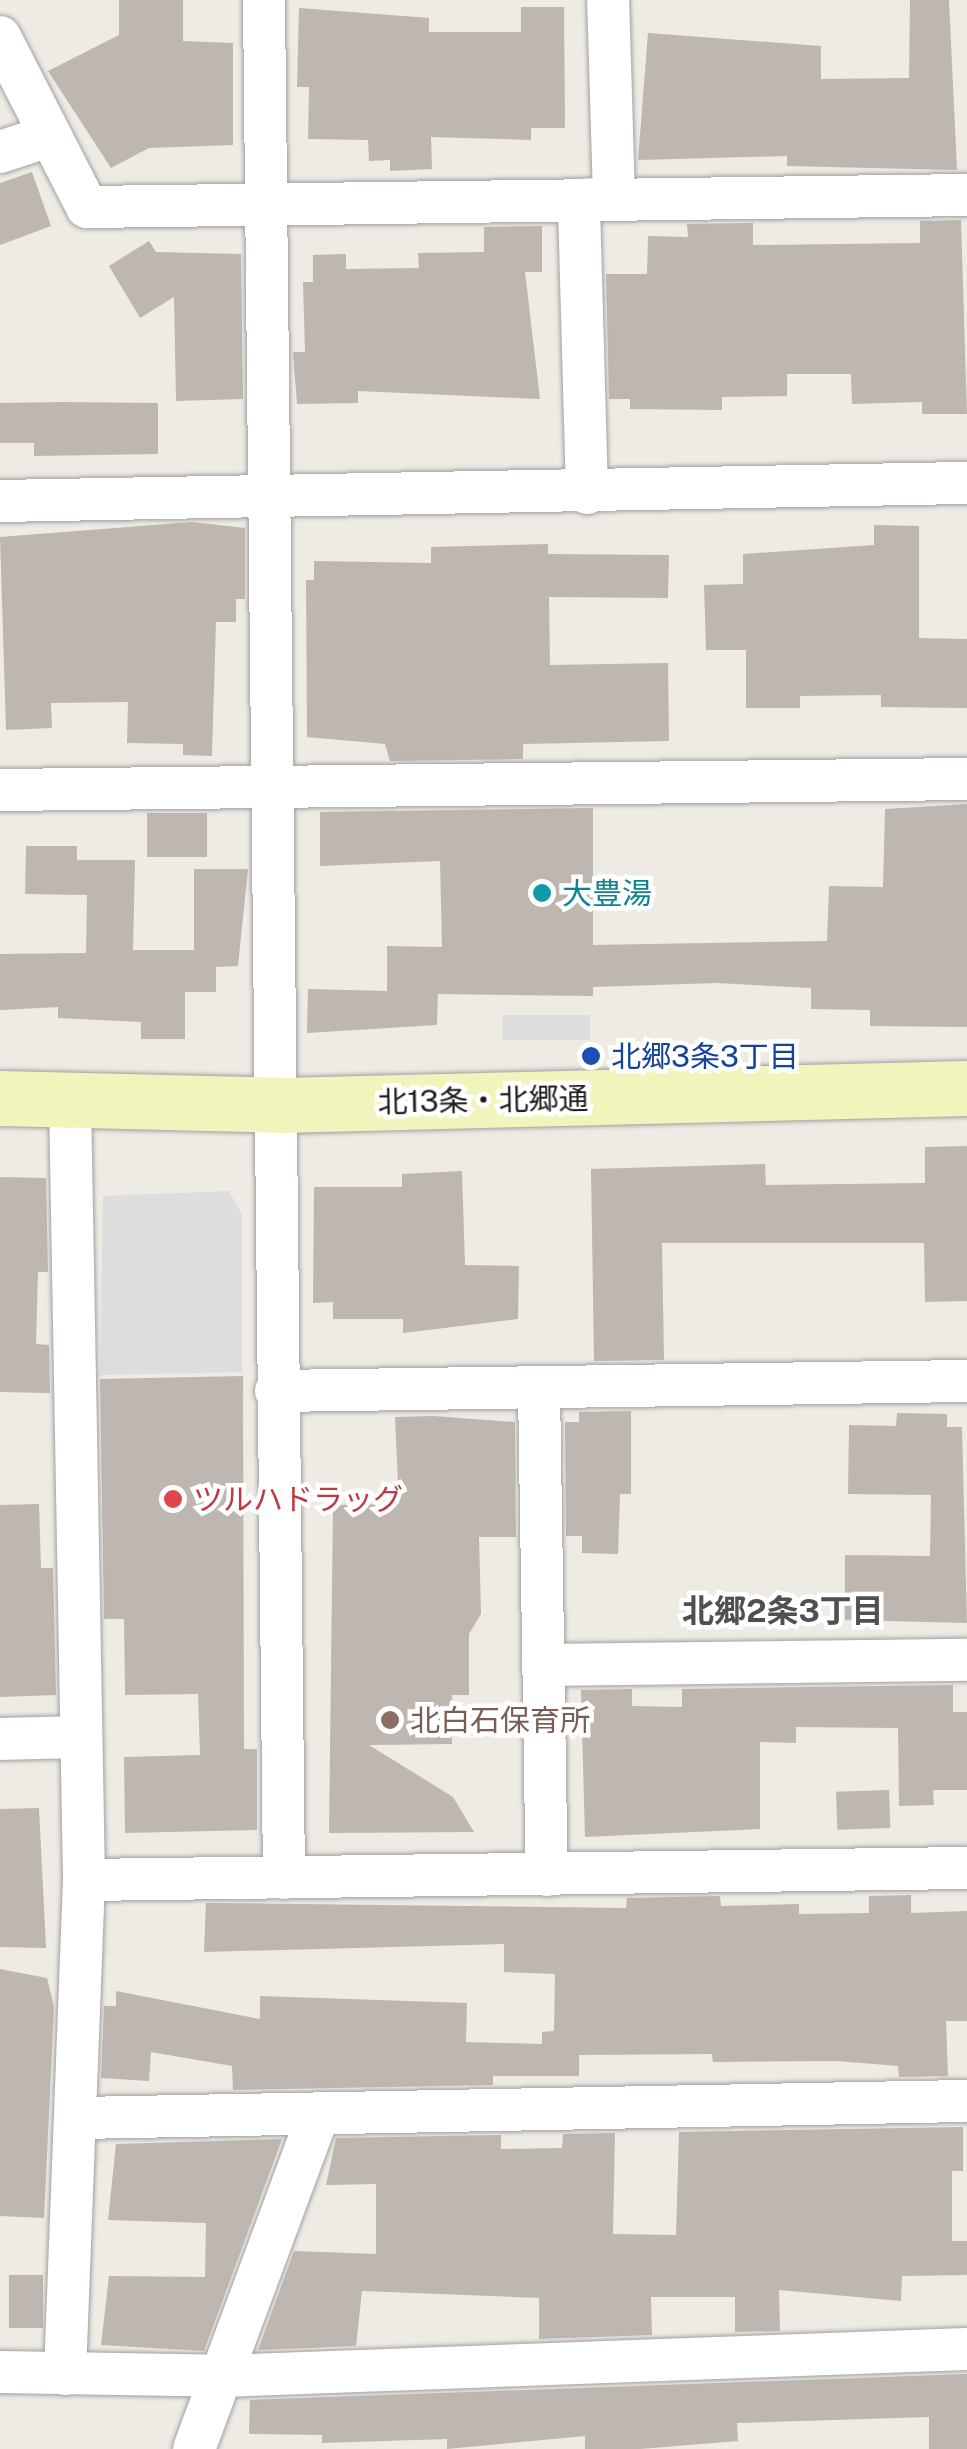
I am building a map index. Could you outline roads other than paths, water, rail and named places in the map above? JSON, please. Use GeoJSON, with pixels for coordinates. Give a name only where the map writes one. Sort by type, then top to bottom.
{"type":"FeatureCollection","features":[{"type":"Feature","properties":{"kind":"main road","name":"北13条・北郷通"},"geometry":{"type":"LineString","coordinates":[[0,1098],[281,1105],[967,1088]]}},
{"type":"Feature","properties":{"kind":"street"},"geometry":{"type":"LineString","coordinates":[[264,0],[268,498],[281,1105],[276,1391],[284,1878]]}},
{"type":"Feature","properties":{"kind":"street"},"geometry":{"type":"LineString","coordinates":[[579,200],[614,198],[608,0]]}},
{"type":"Feature","properties":{"kind":"street"},"geometry":{"type":"LineString","coordinates":[[0,37],[86,208],[967,195]]}},
{"type":"Feature","properties":{"kind":"street"},"geometry":{"type":"LineString","coordinates":[[0,152],[50,136]]}},
{"type":"Feature","properties":{"kind":"street"},"geometry":{"type":"LineString","coordinates":[[579,200],[588,493]]}},
{"type":"Feature","properties":{"kind":"street"},"geometry":{"type":"LineString","coordinates":[[0,502],[967,483]]}},
{"type":"Feature","properties":{"kind":"street"},"geometry":{"type":"LineString","coordinates":[[0,790],[967,779]]}},
{"type":"Feature","properties":{"kind":"street"},"geometry":{"type":"LineString","coordinates":[[65,2374],[79,2118],[84,1880],[70,1098]]}},
{"type":"Feature","properties":{"kind":"street"},"geometry":{"type":"LineString","coordinates":[[276,1391],[967,1382]]}},
{"type":"Feature","properties":{"kind":"street"},"geometry":{"type":"LineString","coordinates":[[539,1388],[547,1875]]}},
{"type":"Feature","properties":{"kind":"street"},"geometry":{"type":"LineString","coordinates":[[543,1666],[967,1660]]}},
{"type":"Feature","properties":{"kind":"street"},"geometry":{"type":"LineString","coordinates":[[0,1739],[81,1737]]}},
{"type":"Feature","properties":{"kind":"street"},"geometry":{"type":"LineString","coordinates":[[84,1880],[967,1868]]}},
{"type":"Feature","properties":{"kind":"street"},"geometry":{"type":"LineString","coordinates":[[79,2118],[967,2101]]}},
{"type":"Feature","properties":{"kind":"street"},"geometry":{"type":"LineString","coordinates":[[194,2449],[318,2115]]}},
{"type":"Feature","properties":{"kind":"street"},"geometry":{"type":"LineString","coordinates":[[0,2372],[221,2376],[967,2349]]}},
{"type":"Feature","properties":{"kind":"place","name":"大豊湯"},"geometry":{"type":"Point","coordinates":[542,893]}},
{"type":"Feature","properties":{"kind":"place","name":"北郷3条3丁目"},"geometry":{"type":"Point","coordinates":[591,1056]}},
{"type":"Feature","properties":{"kind":"place","name":"ツルハドラッグ"},"geometry":{"type":"Point","coordinates":[173,1499]}},
{"type":"Feature","properties":{"kind":"place","name":"北白石保育所"},"geometry":{"type":"Point","coordinates":[390,1720]}},
{"type":"Feature","properties":{"kind":"district","name":"北郷2条3丁目"},"geometry":{"type":"Point","coordinates":[783,1611]}}]}
